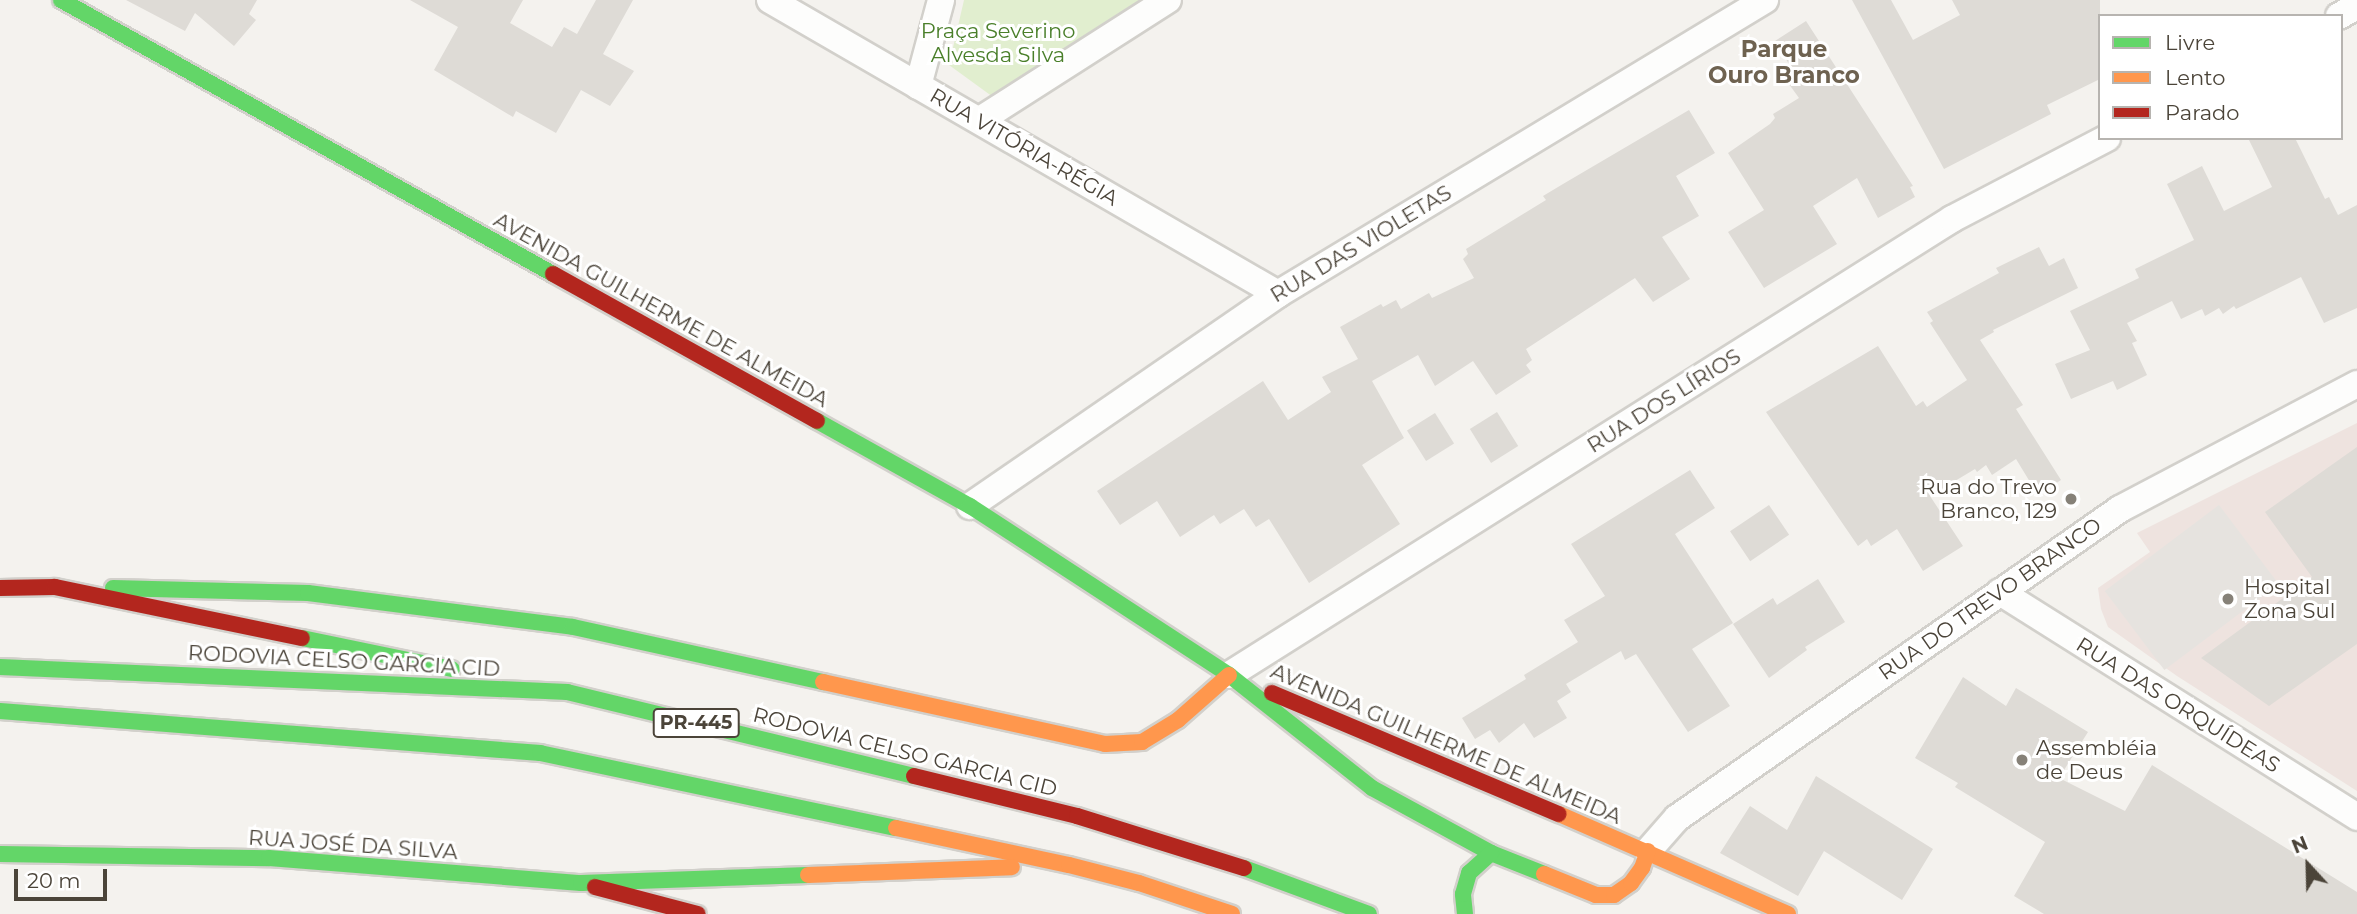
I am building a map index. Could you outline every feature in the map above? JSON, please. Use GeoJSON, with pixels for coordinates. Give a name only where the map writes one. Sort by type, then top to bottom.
{"type":"FeatureCollection","features":[{"type":"Feature","properties":{"kind":"main road","name":"AVENIDA GUILHERME DE ALMEIDA"},"geometry":{"type":"LineString","coordinates":[[61,0],[970,506],[1229,675],[1371,788],[1491,853],[1597,895],[1614,895],[1631,883],[1642,869],[1648,851]]}},
{"type":"Feature","properties":{"kind":"main road"},"geometry":{"type":"LineString","coordinates":[[55,587],[567,692]]}},
{"type":"Feature","properties":{"kind":"main road"},"geometry":{"type":"LineString","coordinates":[[0,588],[308,593],[573,627],[1105,744],[1142,741],[1178,720],[1229,675]]}},
{"type":"Feature","properties":{"kind":"main road","name":"RODOVIA CELSO GARCIA CID"},"geometry":{"type":"LineString","coordinates":[[0,667],[567,692],[1077,816],[1219,859],[1369,914]]}},
{"type":"Feature","properties":{"kind":"main road","name":"AVENIDA GUILHERME DE ALMEIDA"},"geometry":{"type":"LineString","coordinates":[[1229,675],[1648,851],[1788,914]]}},
{"type":"Feature","properties":{"kind":"main road"},"geometry":{"type":"LineString","coordinates":[[0,711],[540,753],[1069,865],[1139,883],[1232,914]]}},
{"type":"Feature","properties":{"kind":"main road"},"geometry":{"type":"LineString","coordinates":[[1465,914],[1463,894],[1469,873],[1491,853]]}},
{"type":"Feature","properties":{"kind":"main road","name":"RUA JOSÉ DA SILVA"},"geometry":{"type":"LineString","coordinates":[[0,854],[269,858],[580,883],[698,914]]}},
{"type":"Feature","properties":{"kind":"main road"},"geometry":{"type":"LineString","coordinates":[[580,883],[1069,865]]}},
{"type":"Feature","properties":{"kind":"street","name":"RUA VITÓRIA-RÉGIA"},"geometry":{"type":"LineString","coordinates":[[770,0],[1278,294]]}},
{"type":"Feature","properties":{"kind":"street"},"geometry":{"type":"LineString","coordinates":[[918,86],[941,0]]}},
{"type":"Feature","properties":{"kind":"street"},"geometry":{"type":"LineString","coordinates":[[980,120],[1168,0]]}},
{"type":"Feature","properties":{"kind":"street","name":"RUA DAS VIOLETAS"},"geometry":{"type":"LineString","coordinates":[[970,506],[1278,294],[1765,0]]}},
{"type":"Feature","properties":{"kind":"street","name":"RUA DOS LÍRIOS"},"geometry":{"type":"LineString","coordinates":[[1229,675],[1952,219],[2102,140]]}},
{"type":"Feature","properties":{"kind":"street","name":"RUA DO TREVO BRANCO"},"geometry":{"type":"LineString","coordinates":[[1648,851],[1677,818],[2120,509],[2357,384]]}},
{"type":"Feature","properties":{"kind":"street","name":"RUA DAS ORQUÍDEAS"},"geometry":{"type":"LineString","coordinates":[[2000,592],[2357,817]]}},
{"type":"Feature","properties":{"kind":"shaded area","name":"Hospital Zona Sul"},"geometry":{"type":"Polygon","coordinates":[[[2357,423],[2357,791],[2177,676],[2108,627],[2101,609],[2098,588],[2150,552],[2137,533],[2357,423]]]}},
{"type":"Feature","properties":{"kind":"shaded area"},"geometry":{"type":"Polygon","coordinates":[[[2219,505],[2279,584],[2164,670],[2105,591],[2219,505]]]}},
{"type":"Feature","properties":{"kind":"green space","name":"Praça Severino Alvesda Silva"},"geometry":{"type":"Polygon","coordinates":[[[964,0],[1143,0],[993,97],[949,65],[964,0]]]}},
{"type":"Feature","properties":{"kind":"building"},"geometry":{"type":"Polygon","coordinates":[[[126,0],[257,0],[249,14],[256,20],[234,46],[195,13],[185,31],[126,0]]]}},
{"type":"Feature","properties":{"kind":"building"},"geometry":{"type":"Polygon","coordinates":[[[410,0],[523,0],[510,23],[552,47],[564,27],[577,34],[596,0],[633,0],[603,54],[634,71],[610,106],[581,90],[556,133],[516,111],[513,117],[434,70],[458,27],[410,0]]]}},
{"type":"Feature","properties":{"kind":"building"},"geometry":{"type":"Polygon","coordinates":[[[1852,0],[1891,0],[1913,40],[1960,15],[1952,0],[2100,0],[2098,80],[2047,105],[2051,114],[1944,169],[1852,0]]]}},
{"type":"Feature","properties":{"kind":"building"},"geometry":{"type":"Polygon","coordinates":[[[1806,21],[1913,186],[1910,187],[1915,197],[1878,218],[1857,178],[1813,206],[1837,244],[1764,288],[1728,232],[1764,210],[1728,153],[1770,124],[1775,118],[1773,114],[1799,98],[1786,80],[1795,74],[1775,41],[1806,21]]]}},
{"type":"Feature","properties":{"kind":"building"},"geometry":{"type":"Polygon","coordinates":[[[1689,110],[1715,153],[1676,176],[1699,216],[1662,237],[1690,279],[1653,302],[1635,278],[1526,349],[1532,360],[1526,365],[1531,372],[1496,395],[1473,361],[1435,386],[1418,355],[1372,381],[1404,438],[1362,465],[1400,524],[1309,583],[1269,519],[1256,527],[1244,509],[1220,524],[1214,515],[1180,537],[1157,501],[1120,525],[1097,491],[1263,381],[1288,420],[1331,392],[1322,377],[1358,359],[1340,327],[1381,304],[1383,307],[1396,300],[1401,309],[1429,293],[1432,298],[1474,278],[1463,259],[1468,254],[1466,249],[1546,200],[1543,196],[1689,110]]]}},
{"type":"Feature","properties":{"kind":"building"},"geometry":{"type":"Polygon","coordinates":[[[2249,140],[2296,140],[2325,199],[2329,197],[2338,215],[2357,205],[2357,308],[2324,323],[2301,277],[2236,309],[2234,306],[2223,314],[2219,308],[2205,316],[2202,309],[2181,319],[2172,301],[2127,323],[2137,341],[2132,343],[2147,375],[2117,390],[2113,381],[2071,399],[2055,364],[2090,350],[2070,311],[2139,278],[2135,269],[2194,240],[2167,184],[2202,166],[2224,211],[2272,187],[2249,140]]]}},
{"type":"Feature","properties":{"kind":"building"},"geometry":{"type":"Polygon","coordinates":[[[2039,247],[2049,266],[2064,258],[2078,288],[1993,330],[1994,332],[1980,340],[2023,405],[2016,409],[2061,480],[2038,495],[2016,459],[1992,475],[1986,465],[1977,472],[1975,469],[1930,496],[1963,546],[1923,571],[1897,529],[1871,546],[1867,539],[1858,546],[1766,412],[1878,346],[1916,406],[1923,401],[1927,407],[1967,380],[1930,323],[1933,321],[1927,312],[1999,273],[1996,268],[2039,247]]]}},
{"type":"Feature","properties":{"kind":"building"},"geometry":{"type":"Polygon","coordinates":[[[1497,412],[1518,446],[1491,463],[1470,429],[1497,412]]]}},
{"type":"Feature","properties":{"kind":"building"},"geometry":{"type":"Polygon","coordinates":[[[1435,413],[1454,444],[1426,461],[1407,430],[1435,413]]]}},
{"type":"Feature","properties":{"kind":"building"},"geometry":{"type":"Polygon","coordinates":[[[2357,447],[2357,644],[2269,706],[2201,658],[2312,577],[2265,512],[2357,447]]]}},
{"type":"Feature","properties":{"kind":"building"},"geometry":{"type":"Polygon","coordinates":[[[1690,470],[1715,508],[1675,534],[1733,623],[1692,649],[1730,706],[1688,732],[1636,654],[1625,660],[1621,651],[1566,684],[1571,692],[1557,701],[1567,718],[1534,738],[1524,723],[1499,743],[1490,730],[1475,739],[1462,718],[1526,679],[1524,675],[1578,642],[1564,620],[1605,596],[1571,544],[1690,470]]]}},
{"type":"Feature","properties":{"kind":"building"},"geometry":{"type":"Polygon","coordinates":[[[1769,505],[1789,535],[1750,561],[1730,531],[1769,505]]]}},
{"type":"Feature","properties":{"kind":"building"},"geometry":{"type":"Polygon","coordinates":[[[1818,579],[1845,622],[1805,647],[1807,650],[1769,678],[1733,624],[1773,598],[1777,605],[1818,579]]]}},
{"type":"Feature","properties":{"kind":"building"},"geometry":{"type":"Polygon","coordinates":[[[1963,677],[2006,706],[2016,688],[2088,732],[2059,778],[2125,811],[2152,765],[2357,892],[2357,914],[2044,914],[2014,896],[2045,842],[1955,787],[1958,783],[1915,758],[1963,677]]]}},
{"type":"Feature","properties":{"kind":"building"},"geometry":{"type":"Polygon","coordinates":[[[1816,776],[1933,849],[1902,900],[1824,851],[1798,896],[1720,853],[1750,806],[1787,830],[1816,776]]]}},
{"type":"Feature","properties":{"kind":"traffic: fast"},"geometry":{"type":"LineString","coordinates":[[61,0],[553,274]]}},
{"type":"Feature","properties":{"kind":"traffic: fast"},"geometry":{"type":"LineString","coordinates":[[817,421],[970,506],[1229,675],[1372,788],[1491,853],[1544,874]]}},
{"type":"Feature","properties":{"kind":"traffic: fast"},"geometry":{"type":"LineString","coordinates":[[113,588],[308,593],[573,627],[823,682]]}},
{"type":"Feature","properties":{"kind":"traffic: fast"},"geometry":{"type":"LineString","coordinates":[[302,638],[452,669]]}},
{"type":"Feature","properties":{"kind":"traffic: fast"},"geometry":{"type":"LineString","coordinates":[[0,667],[567,692],[914,776]]}},
{"type":"Feature","properties":{"kind":"traffic: fast"},"geometry":{"type":"LineString","coordinates":[[0,711],[540,753],[896,828]]}},
{"type":"Feature","properties":{"kind":"traffic: fast"},"geometry":{"type":"LineString","coordinates":[[1465,914],[1463,894],[1469,873],[1491,853]]}},
{"type":"Feature","properties":{"kind":"traffic: fast"},"geometry":{"type":"LineString","coordinates":[[0,854],[269,858],[581,883],[808,875]]}},
{"type":"Feature","properties":{"kind":"traffic: fast"},"geometry":{"type":"LineString","coordinates":[[1244,868],[1369,914]]}},
{"type":"Feature","properties":{"kind":"traffic: slow"},"geometry":{"type":"LineString","coordinates":[[823,682],[1105,744],[1142,742],[1178,720],[1229,675]]}},
{"type":"Feature","properties":{"kind":"traffic: slow"},"geometry":{"type":"LineString","coordinates":[[1559,814],[1788,914]]}},
{"type":"Feature","properties":{"kind":"traffic: slow"},"geometry":{"type":"LineString","coordinates":[[896,828],[1069,865],[1139,883],[1232,914]]}},
{"type":"Feature","properties":{"kind":"traffic: slow"},"geometry":{"type":"LineString","coordinates":[[1544,874],[1596,895],[1614,895],[1631,883],[1642,868],[1648,851]]}},
{"type":"Feature","properties":{"kind":"traffic: slow"},"geometry":{"type":"LineString","coordinates":[[808,875],[1012,867]]}},
{"type":"Feature","properties":{"kind":"traffic: jam"},"geometry":{"type":"LineString","coordinates":[[553,274],[817,421]]}},
{"type":"Feature","properties":{"kind":"traffic: jam"},"geometry":{"type":"LineString","coordinates":[[0,588],[55,587],[302,638]]}},
{"type":"Feature","properties":{"kind":"traffic: jam"},"geometry":{"type":"LineString","coordinates":[[1272,693],[1559,814]]}},
{"type":"Feature","properties":{"kind":"traffic: jam"},"geometry":{"type":"LineString","coordinates":[[914,776],[1077,816],[1244,868]]}},
{"type":"Feature","properties":{"kind":"traffic: jam"},"geometry":{"type":"LineString","coordinates":[[595,887],[698,914]]}},
{"type":"Feature","properties":{"kind":"place","name":"Rua do Trevo Branco, 129"},"geometry":{"type":"Point","coordinates":[2071,499]}},
{"type":"Feature","properties":{"kind":"place","name":"Hospital Zona Sul"},"geometry":{"type":"Point","coordinates":[2228,599]}},
{"type":"Feature","properties":{"kind":"place","name":"Assembléia de Deus"},"geometry":{"type":"Point","coordinates":[2022,760]}},
{"type":"Feature","properties":{"kind":"district","name":"Parque Ouro Branco"},"geometry":{"type":"Point","coordinates":[1784,62]}}]}
